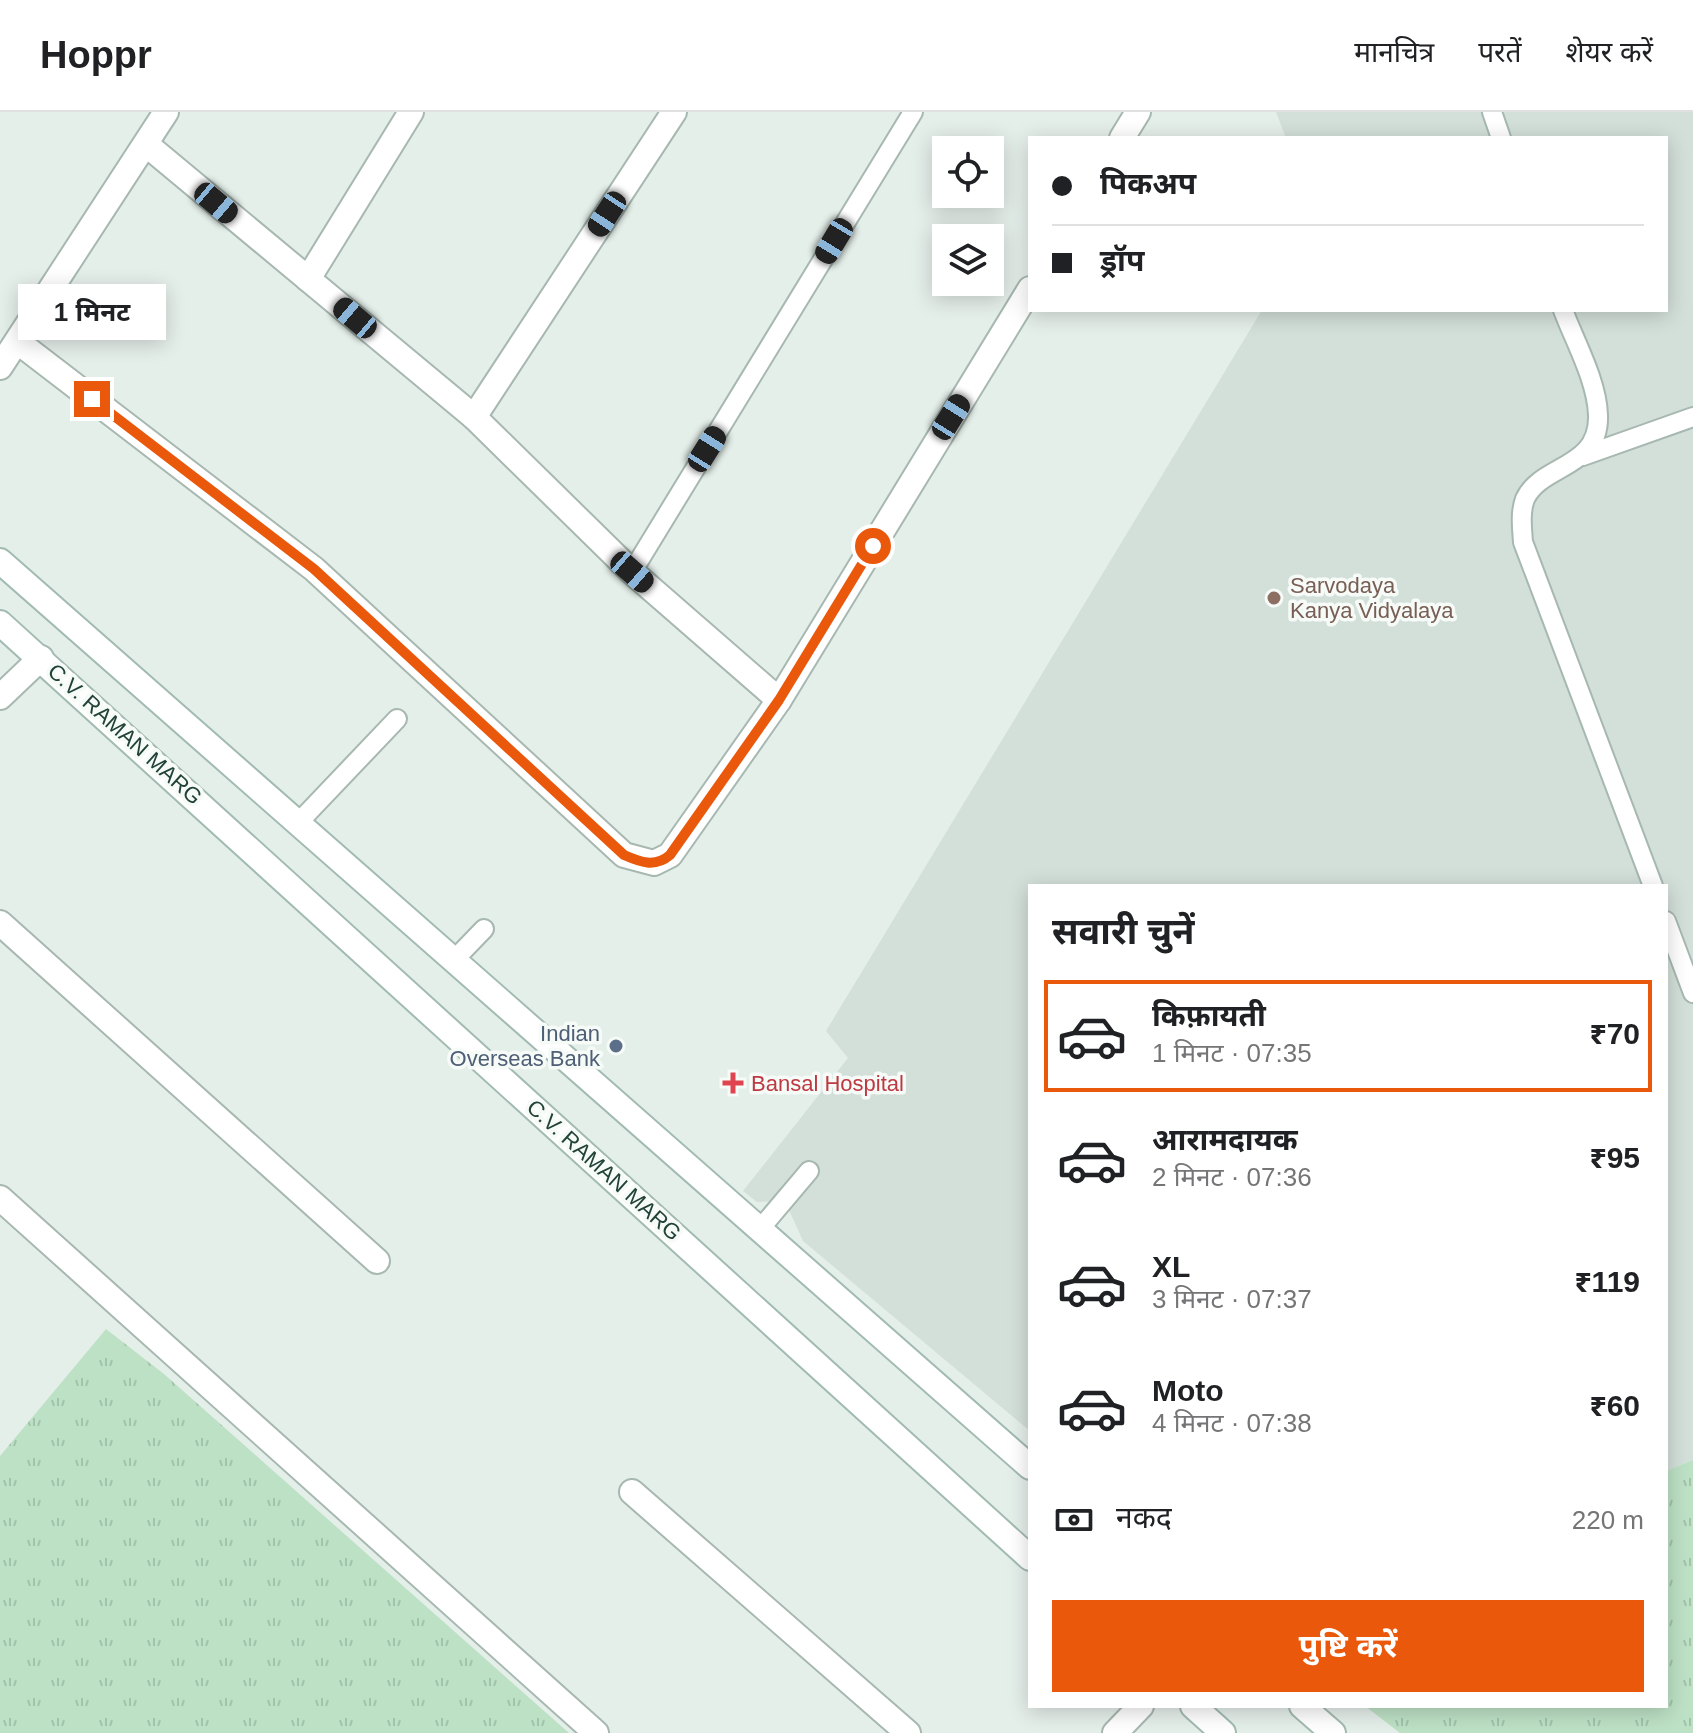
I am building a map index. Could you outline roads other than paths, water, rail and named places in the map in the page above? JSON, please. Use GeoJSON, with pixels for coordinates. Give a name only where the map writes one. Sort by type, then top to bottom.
{"type":"FeatureCollection","features":[{"type":"Feature","properties":{"kind":"street"},"geometry":{"type":"LineString","coordinates":[[0,367],[166,112]]}},
{"type":"Feature","properties":{"kind":"street"},"geometry":{"type":"LineString","coordinates":[[308,279],[411,112]]}},
{"type":"Feature","properties":{"kind":"street"},"geometry":{"type":"LineString","coordinates":[[474,417],[674,112]]}},
{"type":"Feature","properties":{"kind":"street"},"geometry":{"type":"LineString","coordinates":[[1123,136],[1138,112]]}},
{"type":"Feature","properties":{"kind":"street"},"geometry":{"type":"LineString","coordinates":[[147,145],[474,417],[632,572],[779,700]]}},
{"type":"Feature","properties":{"kind":"street"},"geometry":{"type":"LineString","coordinates":[[18,342],[314,569],[624,855],[654,863],[670,855],[779,700],[1028,292]]}},
{"type":"Feature","properties":{"kind":"street","name":"C.V. RAMAN MARG"},"geometry":{"type":"LineString","coordinates":[[0,561],[1028,1465]]}},
{"type":"Feature","properties":{"kind":"street","name":"C.V. RAMAN MARG"},"geometry":{"type":"LineString","coordinates":[[0,623],[1028,1556]]}},
{"type":"Feature","properties":{"kind":"street"},"geometry":{"type":"LineString","coordinates":[[0,697],[41,658]]}},
{"type":"Feature","properties":{"kind":"street"},"geometry":{"type":"LineString","coordinates":[[0,923],[377,1261]]}},
{"type":"Feature","properties":{"kind":"street"},"geometry":{"type":"LineString","coordinates":[[0,1198],[596,1733]]}},
{"type":"Feature","properties":{"kind":"street"},"geometry":{"type":"LineString","coordinates":[[632,1492],[908,1733]]}},
{"type":"Feature","properties":{"kind":"street"},"geometry":{"type":"LineString","coordinates":[[1115,1733],[1139,1708]]}},
{"type":"Feature","properties":{"kind":"street"},"geometry":{"type":"LineString","coordinates":[[1195,1708],[1223,1733]]}},
{"type":"Feature","properties":{"kind":"street"},"geometry":{"type":"LineString","coordinates":[[1304,1708],[1333,1733]]}},
{"type":"Feature","properties":{"kind":"lane"},"geometry":{"type":"LineString","coordinates":[[632,572],[913,112]]}},
{"type":"Feature","properties":{"kind":"lane"},"geometry":{"type":"LineString","coordinates":[[1492,112],[1500,136]]}},
{"type":"Feature","properties":{"kind":"lane"},"geometry":{"type":"LineString","coordinates":[[1564,312],[1598,412],[1598,425],[1583,456]]}},
{"type":"Feature","properties":{"kind":"lane"},"geometry":{"type":"LineString","coordinates":[[1652,884],[1523,542],[1523,511],[1531,490],[1583,456],[1693,417]]}},
{"type":"Feature","properties":{"kind":"lane"},"geometry":{"type":"LineString","coordinates":[[302,827],[397,719]]}},
{"type":"Feature","properties":{"kind":"lane"},"geometry":{"type":"LineString","coordinates":[[302,827],[374,758]]}},
{"type":"Feature","properties":{"kind":"lane"},"geometry":{"type":"LineString","coordinates":[[1668,926],[1693,993]]}},
{"type":"Feature","properties":{"kind":"lane"},"geometry":{"type":"LineString","coordinates":[[454,960],[484,929]]}},
{"type":"Feature","properties":{"kind":"lane"},"geometry":{"type":"LineString","coordinates":[[760,1229],[809,1171]]}},
{"type":"Feature","properties":{"kind":"place","name":"Sarvodaya Kanya Vidyalaya"},"geometry":{"type":"Point","coordinates":[1274,598]}},
{"type":"Feature","properties":{"kind":"place","name":"Indian Overseas Bank"},"geometry":{"type":"Point","coordinates":[616,1046]}},
{"type":"Feature","properties":{"kind":"place","name":"Bansal Hospital"},"geometry":{"type":"Point","coordinates":[733,1083]}}]}
